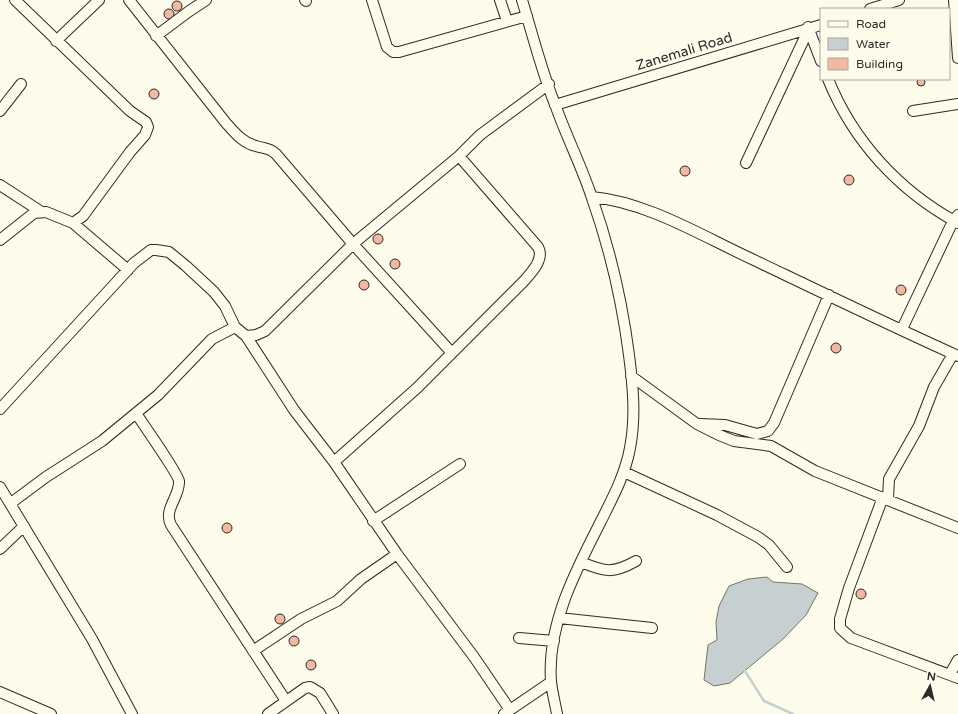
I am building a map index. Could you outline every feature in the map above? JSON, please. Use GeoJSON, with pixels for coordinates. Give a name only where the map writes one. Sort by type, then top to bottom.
{"type":"FeatureCollection","features":[{"type":"Feature","properties":{"kind":"street"},"geometry":{"type":"LineString","coordinates":[[15,0],[130,111],[146,122],[148,127],[145,136],[130,152],[83,216],[73,223]]}},
{"type":"Feature","properties":{"kind":"street"},"geometry":{"type":"LineString","coordinates":[[56,41],[99,0]]}},
{"type":"Feature","properties":{"kind":"street"},"geometry":{"type":"LineString","coordinates":[[129,0],[226,123],[244,140],[254,146],[269,148],[276,154],[353,244],[452,353]]}},
{"type":"Feature","properties":{"kind":"street"},"geometry":{"type":"LineString","coordinates":[[156,36],[206,0]]}},
{"type":"Feature","properties":{"kind":"street"},"geometry":{"type":"LineString","coordinates":[[372,0],[387,46],[393,52],[399,52],[526,16]]}},
{"type":"Feature","properties":{"kind":"street"},"geometry":{"type":"LineString","coordinates":[[500,0],[507,21]]}},
{"type":"Feature","properties":{"kind":"street"},"geometry":{"type":"LineString","coordinates":[[522,0],[555,105],[592,197],[621,299],[632,376],[634,419],[630,449],[624,472],[616,494],[564,599],[559,618],[554,641],[551,682],[557,714]]}},
{"type":"Feature","properties":{"kind":"street"},"geometry":{"type":"LineString","coordinates":[[873,8],[899,0]]}},
{"type":"Feature","properties":{"kind":"street"},"geometry":{"type":"LineString","coordinates":[[954,0],[958,58]]}},
{"type":"Feature","properties":{"kind":"street","name":"Zanemali Road"},"geometry":{"type":"LineString","coordinates":[[555,105],[809,30],[820,24]]}},
{"type":"Feature","properties":{"kind":"street"},"geometry":{"type":"LineString","coordinates":[[809,30],[820,58]]}},
{"type":"Feature","properties":{"kind":"street"},"geometry":{"type":"LineString","coordinates":[[746,163],[809,30]]}},
{"type":"Feature","properties":{"kind":"street"},"geometry":{"type":"LineString","coordinates":[[828,80],[850,124],[885,169],[918,198],[956,219],[902,330]]}},
{"type":"Feature","properties":{"kind":"street"},"geometry":{"type":"LineString","coordinates":[[0,111],[21,84]]}},
{"type":"Feature","properties":{"kind":"street"},"geometry":{"type":"LineString","coordinates":[[246,336],[256,335],[265,331],[353,244],[459,156],[480,135],[548,84]]}},
{"type":"Feature","properties":{"kind":"street"},"geometry":{"type":"LineString","coordinates":[[913,111],[958,104]]}},
{"type":"Feature","properties":{"kind":"street"},"geometry":{"type":"LineString","coordinates":[[334,462],[417,388],[523,282],[532,272],[540,255],[538,247],[459,156]]}},
{"type":"Feature","properties":{"kind":"street"},"geometry":{"type":"LineString","coordinates":[[0,185],[40,211],[73,223],[128,270]]}},
{"type":"Feature","properties":{"kind":"street"},"geometry":{"type":"LineString","coordinates":[[592,197],[612,199],[626,203],[688,228],[956,355],[934,387],[919,426],[889,478],[885,498],[849,588],[840,619],[840,628],[851,638],[954,676],[958,660]]}},
{"type":"Feature","properties":{"kind":"street"},"geometry":{"type":"LineString","coordinates":[[0,240],[29,216],[40,211]]}},
{"type":"Feature","properties":{"kind":"street"},"geometry":{"type":"LineString","coordinates":[[0,409],[128,270],[143,256],[151,250],[169,252],[214,292],[228,310],[235,327],[246,336],[294,410],[334,462],[396,554],[474,657],[507,712],[551,682]]}},
{"type":"Feature","properties":{"kind":"street"},"geometry":{"type":"LineString","coordinates":[[697,424],[719,424],[757,434],[768,432],[774,423],[829,295]]}},
{"type":"Feature","properties":{"kind":"street"},"geometry":{"type":"LineString","coordinates":[[11,503],[46,477],[102,441],[158,395],[212,339],[235,327]]}},
{"type":"Feature","properties":{"kind":"street"},"geometry":{"type":"LineString","coordinates":[[632,376],[697,424],[729,440],[774,448],[815,471],[958,528]]}},
{"type":"Feature","properties":{"kind":"street"},"geometry":{"type":"LineString","coordinates":[[136,413],[178,478],[177,492],[169,512],[169,521],[286,702]]}},
{"type":"Feature","properties":{"kind":"street"},"geometry":{"type":"LineString","coordinates":[[373,521],[460,464]]}},
{"type":"Feature","properties":{"kind":"street"},"geometry":{"type":"LineString","coordinates":[[624,472],[717,515],[758,537],[770,545],[787,567]]}},
{"type":"Feature","properties":{"kind":"street"},"geometry":{"type":"LineString","coordinates":[[0,487],[92,639],[132,714]]}},
{"type":"Feature","properties":{"kind":"street"},"geometry":{"type":"LineString","coordinates":[[0,549],[24,526]]}},
{"type":"Feature","properties":{"kind":"street"},"geometry":{"type":"LineString","coordinates":[[253,651],[301,619],[337,601],[361,579],[396,554]]}},
{"type":"Feature","properties":{"kind":"street"},"geometry":{"type":"LineString","coordinates":[[581,562],[609,571],[621,569],[636,561]]}},
{"type":"Feature","properties":{"kind":"street"},"geometry":{"type":"LineString","coordinates":[[559,618],[652,628]]}},
{"type":"Feature","properties":{"kind":"street"},"geometry":{"type":"LineString","coordinates":[[520,638],[554,641]]}},
{"type":"Feature","properties":{"kind":"street"},"geometry":{"type":"LineString","coordinates":[[268,714],[305,688],[313,687],[320,693],[333,714]]}},
{"type":"Feature","properties":{"kind":"street"},"geometry":{"type":"LineString","coordinates":[[0,692],[51,714]]}},
{"type":"Feature","properties":{"kind":"water"},"geometry":{"type":"Polygon","coordinates":[[[767,577],[773,582],[802,584],[818,593],[806,615],[783,639],[730,683],[714,686],[704,680],[708,645],[717,640],[716,622],[719,606],[729,586],[748,579],[767,577]]]}},
{"type":"Feature","properties":{"kind":"building"},"geometry":{"type":"Polygon","coordinates":[[[177,1],[182,6],[177,11],[172,6],[177,1]]]}},
{"type":"Feature","properties":{"kind":"building"},"geometry":{"type":"Polygon","coordinates":[[[169,9],[174,14],[169,19],[164,14],[169,9]]]}},
{"type":"Feature","properties":{"kind":"building"},"geometry":{"type":"Polygon","coordinates":[[[917,80],[925,80],[925,84],[923,86],[919,86],[917,84],[917,80]]]}},
{"type":"Feature","properties":{"kind":"building"},"geometry":{"type":"Polygon","coordinates":[[[152,89],[156,89],[159,94],[156,99],[152,99],[149,96],[149,92],[152,89]]]}},
{"type":"Feature","properties":{"kind":"building"},"geometry":{"type":"Polygon","coordinates":[[[685,166],[690,171],[685,176],[680,171],[685,166]]]}},
{"type":"Feature","properties":{"kind":"building"},"geometry":{"type":"Polygon","coordinates":[[[849,175],[854,180],[849,185],[844,180],[849,175]]]}},
{"type":"Feature","properties":{"kind":"building"},"geometry":{"type":"Polygon","coordinates":[[[378,234],[383,239],[378,244],[373,239],[378,234]]]}},
{"type":"Feature","properties":{"kind":"building"},"geometry":{"type":"Polygon","coordinates":[[[393,259],[397,259],[400,264],[397,269],[393,269],[390,266],[390,262],[393,259]]]}},
{"type":"Feature","properties":{"kind":"building"},"geometry":{"type":"Polygon","coordinates":[[[362,280],[366,280],[369,285],[366,290],[362,290],[359,287],[359,283],[362,280]]]}},
{"type":"Feature","properties":{"kind":"building"},"geometry":{"type":"Polygon","coordinates":[[[899,285],[903,285],[906,290],[903,295],[899,295],[896,292],[896,288],[899,285]]]}},
{"type":"Feature","properties":{"kind":"building"},"geometry":{"type":"Polygon","coordinates":[[[836,343],[841,348],[836,353],[831,348],[836,343]]]}},
{"type":"Feature","properties":{"kind":"building"},"geometry":{"type":"Polygon","coordinates":[[[225,523],[229,523],[232,528],[229,533],[225,533],[222,530],[222,526],[225,523]]]}},
{"type":"Feature","properties":{"kind":"building"},"geometry":{"type":"Polygon","coordinates":[[[861,589],[866,594],[861,599],[856,594],[861,589]]]}},
{"type":"Feature","properties":{"kind":"building"},"geometry":{"type":"Polygon","coordinates":[[[280,614],[285,619],[280,624],[275,619],[280,614]]]}},
{"type":"Feature","properties":{"kind":"building"},"geometry":{"type":"Polygon","coordinates":[[[294,636],[299,641],[294,646],[289,641],[294,636]]]}},
{"type":"Feature","properties":{"kind":"building"},"geometry":{"type":"Polygon","coordinates":[[[309,660],[313,660],[316,665],[313,670],[309,670],[306,667],[306,663],[309,660]]]}},
{"type":"Feature","properties":{"kind":"waterway"},"geometry":{"type":"LineString","coordinates":[[745,671],[764,701],[793,714]]}}]}
